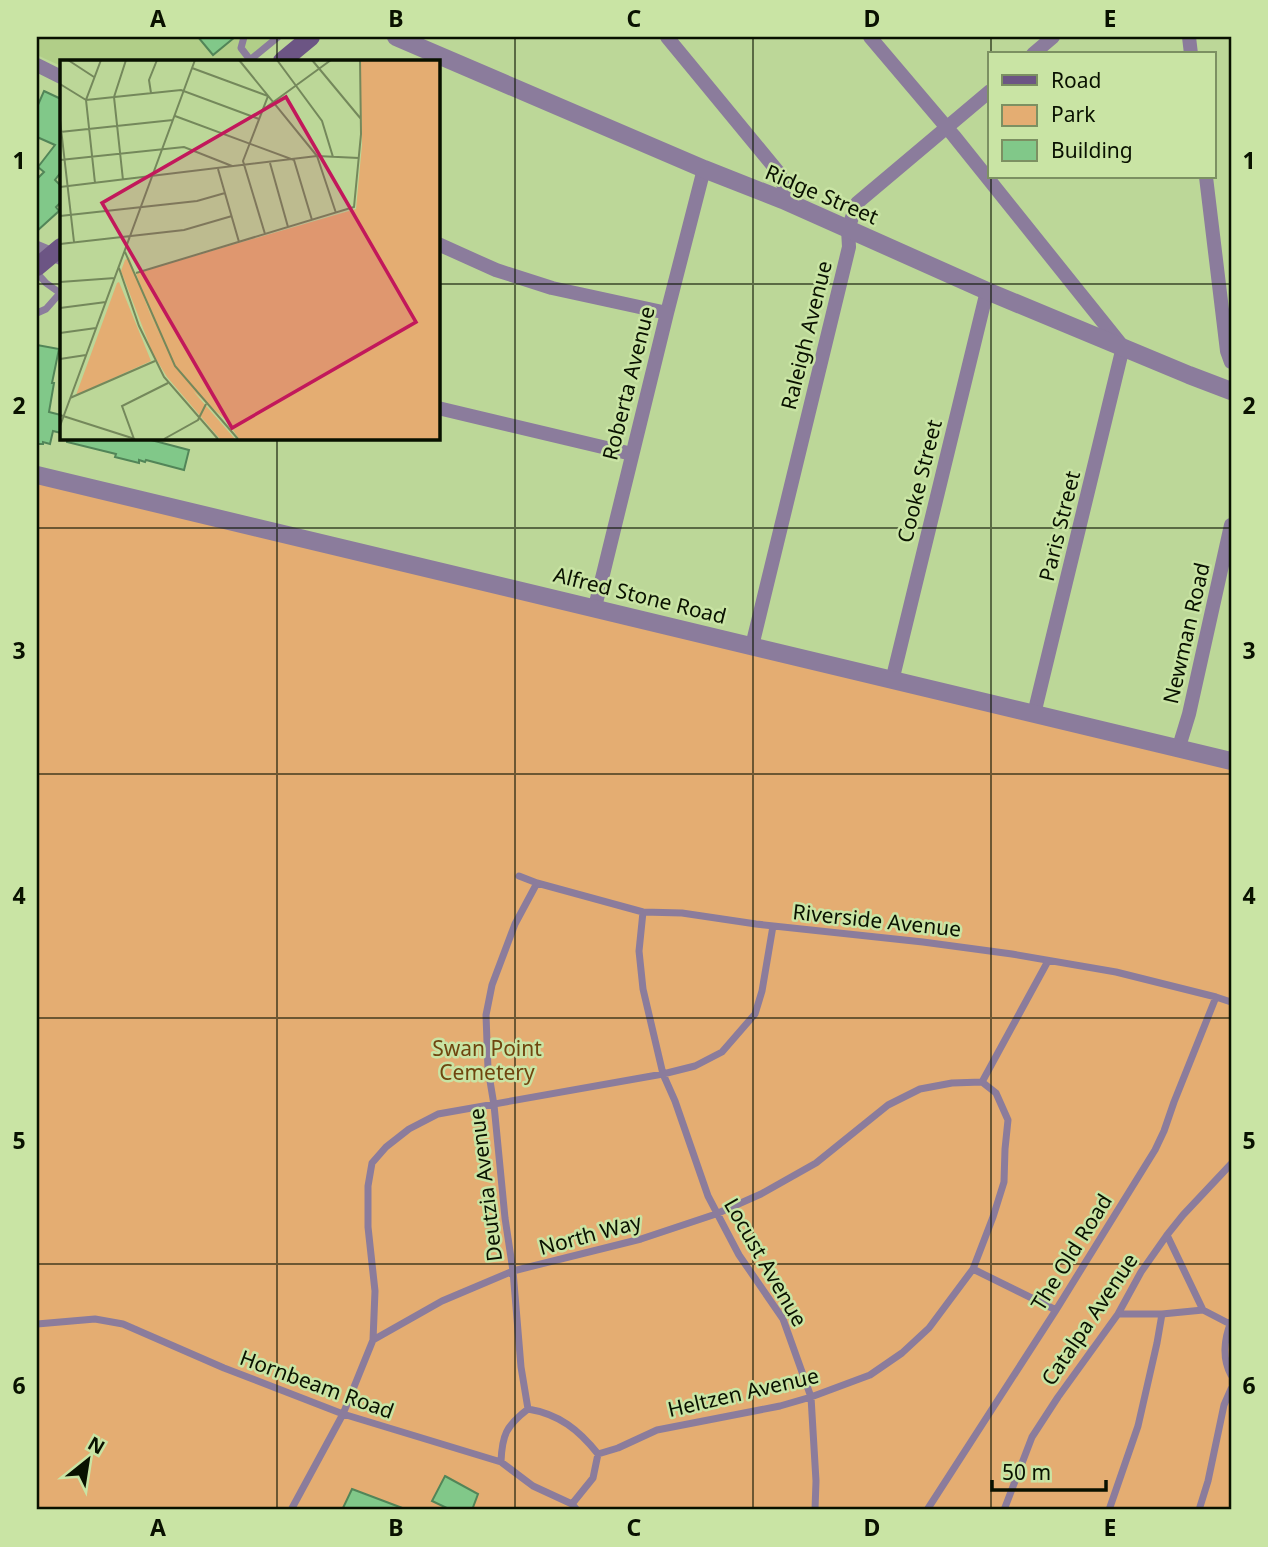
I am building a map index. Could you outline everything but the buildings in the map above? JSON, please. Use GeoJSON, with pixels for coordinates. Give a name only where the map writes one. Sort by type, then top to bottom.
{"type":"FeatureCollection","features":[{"type":"Feature","properties":{"kind":"main road"},"geometry":{"type":"LineString","coordinates":[[283,60],[301,40]]}},
{"type":"Feature","properties":{"kind":"main road"},"geometry":{"type":"LineString","coordinates":[[37,267],[53,252]]}},
{"type":"Feature","properties":{"kind":"street","name":"Ridge Street"},"geometry":{"type":"LineString","coordinates":[[396,37],[783,200],[987,291],[1231,391]]}},
{"type":"Feature","properties":{"kind":"street"},"geometry":{"type":"LineString","coordinates":[[667,37],[779,173],[784,187],[783,200]]}},
{"type":"Feature","properties":{"kind":"street"},"geometry":{"type":"LineString","coordinates":[[870,37],[947,127],[1123,347]]}},
{"type":"Feature","properties":{"kind":"street"},"geometry":{"type":"LineString","coordinates":[[1035,52],[1053,37]]}},
{"type":"Feature","properties":{"kind":"street"},"geometry":{"type":"LineString","coordinates":[[37,65],[60,76]]}},
{"type":"Feature","properties":{"kind":"street","name":"Raleigh Avenue"},"geometry":{"type":"LineString","coordinates":[[752,646],[849,247],[848,229],[857,203],[988,93]]}},
{"type":"Feature","properties":{"kind":"street","name":"Roberta Avenue"},"geometry":{"type":"LineString","coordinates":[[595,607],[704,169]]}},
{"type":"Feature","properties":{"kind":"street"},"geometry":{"type":"LineString","coordinates":[[1206,178],[1227,351],[1231,362]]}},
{"type":"Feature","properties":{"kind":"street"},"geometry":{"type":"LineString","coordinates":[[439,244],[496,270],[552,288],[667,313]]}},
{"type":"Feature","properties":{"kind":"street","name":"Cooke Street"},"geometry":{"type":"LineString","coordinates":[[892,681],[987,291]]}},
{"type":"Feature","properties":{"kind":"street","name":"Paris Street"},"geometry":{"type":"LineString","coordinates":[[1034,714],[1123,347]]}},
{"type":"Feature","properties":{"kind":"street"},"geometry":{"type":"LineString","coordinates":[[439,408],[632,454]]}},
{"type":"Feature","properties":{"kind":"street","name":"Alfred Stone Road"},"geometry":{"type":"LineString","coordinates":[[37,475],[1231,761]]}},
{"type":"Feature","properties":{"kind":"street","name":"Newman Road"},"geometry":{"type":"LineString","coordinates":[[1178,750],[1189,714],[1231,525]]}},
{"type":"Feature","properties":{"kind":"lane"},"geometry":{"type":"LineString","coordinates":[[244,37],[241,48],[250,60]]}},
{"type":"Feature","properties":{"kind":"lane"},"geometry":{"type":"LineString","coordinates":[[252,60],[278,37]]}},
{"type":"Feature","properties":{"kind":"lane"},"geometry":{"type":"LineString","coordinates":[[37,273],[46,287],[60,293]]}},
{"type":"Feature","properties":{"kind":"lane"},"geometry":{"type":"LineString","coordinates":[[37,313],[46,309],[60,294]]}},
{"type":"Feature","properties":{"kind":"lane","name":"Riverside Avenue"},"geometry":{"type":"LineString","coordinates":[[519,876],[643,912],[682,913],[1012,954],[1116,972],[1231,1002]]}},
{"type":"Feature","properties":{"kind":"lane","name":"Deutzia Avenue"},"geometry":{"type":"LineString","coordinates":[[528,1409],[488,1069],[486,1015],[492,985],[515,924],[537,883]]}},
{"type":"Feature","properties":{"kind":"lane","name":"Locust Avenue"},"geometry":{"type":"LineString","coordinates":[[643,912],[639,951],[643,989],[663,1074],[676,1101],[696,1165],[716,1214],[739,1255],[783,1319],[811,1397],[815,1510]]}},
{"type":"Feature","properties":{"kind":"lane"},"geometry":{"type":"LineString","coordinates":[[291,1510],[343,1414],[373,1340],[375,1291],[368,1227],[368,1186],[372,1163],[386,1147],[409,1129],[438,1114],[663,1074],[695,1066],[722,1052],[755,1014],[762,991],[773,926]]}},
{"type":"Feature","properties":{"kind":"lane"},"geometry":{"type":"LineString","coordinates":[[982,1082],[1048,961]]}},
{"type":"Feature","properties":{"kind":"lane","name":"The Old Road"},"geometry":{"type":"LineString","coordinates":[[927,1510],[1155,1150],[1216,997]]}},
{"type":"Feature","properties":{"kind":"lane","name":"North Way"},"geometry":{"type":"LineString","coordinates":[[373,1340],[442,1301],[513,1271],[641,1239],[716,1214],[761,1195],[816,1163],[888,1105],[920,1089],[952,1083],[982,1082]]}},
{"type":"Feature","properties":{"kind":"lane","name":"Heltzen Avenue"},"geometry":{"type":"LineString","coordinates":[[598,1454],[657,1430],[780,1406],[870,1375],[902,1353],[929,1328],[973,1269],[1004,1182],[1008,1120],[996,1093],[982,1082]]}},
{"type":"Feature","properties":{"kind":"lane","name":"Catalpa Avenue"},"geometry":{"type":"LineString","coordinates":[[1004,1510],[1032,1437],[1058,1397],[1118,1314],[1141,1272],[1167,1235],[1231,1164]]}},
{"type":"Feature","properties":{"kind":"lane"},"geometry":{"type":"LineString","coordinates":[[1167,1235],[1203,1310]]}},
{"type":"Feature","properties":{"kind":"lane"},"geometry":{"type":"LineString","coordinates":[[973,1269],[1056,1310]]}},
{"type":"Feature","properties":{"kind":"lane"},"geometry":{"type":"LineString","coordinates":[[1118,1314],[1203,1310],[1231,1323],[1226,1336],[1225,1352],[1227,1368],[1231,1375]]}},
{"type":"Feature","properties":{"kind":"lane"},"geometry":{"type":"LineString","coordinates":[[1109,1510],[1138,1426],[1162,1314]]}},
{"type":"Feature","properties":{"kind":"lane","name":"Hornbeam Road"},"geometry":{"type":"LineString","coordinates":[[37,1324],[96,1319],[123,1324],[224,1368],[343,1414],[501,1462],[533,1486],[574,1507]]}},
{"type":"Feature","properties":{"kind":"lane"},"geometry":{"type":"LineString","coordinates":[[1199,1510],[1224,1405],[1231,1389]]}},
{"type":"Feature","properties":{"kind":"lane"},"geometry":{"type":"LineString","coordinates":[[501,1462],[504,1436],[513,1420],[528,1409],[542,1411],[565,1422],[583,1436],[598,1454],[593,1478],[574,1507]]}},
{"type":"Feature","properties":{"kind":"shaded area"},"geometry":{"type":"Polygon","coordinates":[[[37,37],[280,37],[252,60],[60,60],[60,66],[37,55],[37,37]]]}},
{"type":"Feature","properties":{"kind":"green space","name":"Swan Point Cemetery"},"geometry":{"type":"Polygon","coordinates":[[[37,481],[1231,763],[1231,1510],[37,1510],[37,481]]]}}]}
